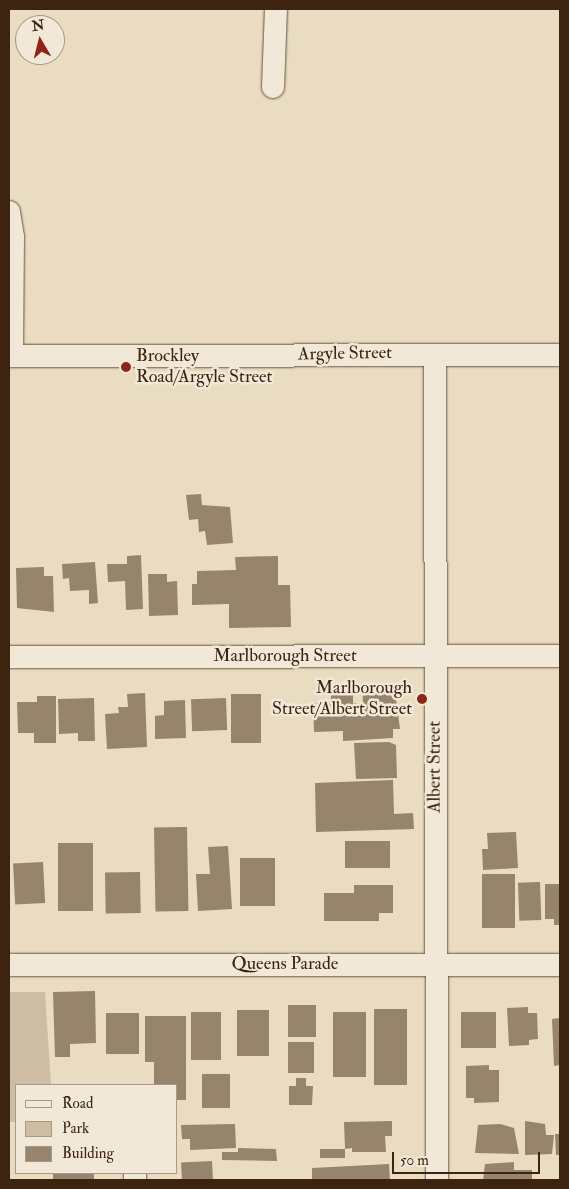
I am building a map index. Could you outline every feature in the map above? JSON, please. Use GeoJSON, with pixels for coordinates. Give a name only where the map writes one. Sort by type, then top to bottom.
{"type":"FeatureCollection","features":[{"type":"Feature","properties":{"kind":"street"},"geometry":{"type":"LineString","coordinates":[[272,87],[276,9]]}},
{"type":"Feature","properties":{"kind":"street"},"geometry":{"type":"LineString","coordinates":[[9,212],[13,236],[10,356]]}},
{"type":"Feature","properties":{"kind":"street","name":"Albert Street"},"geometry":{"type":"LineString","coordinates":[[435,354],[434,963],[437,1180]]}},
{"type":"Feature","properties":{"kind":"street","name":"Argyle Street"},"geometry":{"type":"LineString","coordinates":[[10,356],[560,354]]}},
{"type":"Feature","properties":{"kind":"street","name":"Marlborough Street"},"geometry":{"type":"LineString","coordinates":[[9,657],[560,656]]}},
{"type":"Feature","properties":{"kind":"street","name":"Queens Parade"},"geometry":{"type":"LineString","coordinates":[[9,965],[434,963],[560,965]]}},
{"type":"Feature","properties":{"kind":"green space"},"geometry":{"type":"Polygon","coordinates":[[[9,992],[45,992],[51,1084],[15,1084],[15,1122],[9,1122],[9,992]]]}},
{"type":"Feature","properties":{"kind":"building"},"geometry":{"type":"Polygon","coordinates":[[[201,494],[202,505],[230,507],[233,543],[207,545],[205,531],[199,532],[198,519],[189,520],[186,495],[201,494]]]}},
{"type":"Feature","properties":{"kind":"building"},"geometry":{"type":"Polygon","coordinates":[[[141,555],[143,609],[126,610],[125,581],[108,582],[107,564],[127,564],[127,556],[141,555]]]}},
{"type":"Feature","properties":{"kind":"building"},"geometry":{"type":"Polygon","coordinates":[[[278,556],[278,585],[290,585],[291,627],[229,628],[229,604],[192,605],[192,584],[197,584],[197,571],[236,570],[235,557],[278,556]]]}},
{"type":"Feature","properties":{"kind":"building"},"geometry":{"type":"Polygon","coordinates":[[[95,562],[98,603],[89,604],[89,590],[70,591],[69,578],[63,579],[62,564],[95,562]]]}},
{"type":"Feature","properties":{"kind":"building"},"geometry":{"type":"Polygon","coordinates":[[[44,567],[44,576],[53,576],[54,612],[17,608],[16,568],[44,567]]]}},
{"type":"Feature","properties":{"kind":"building"},"geometry":{"type":"Polygon","coordinates":[[[148,574],[167,574],[167,582],[177,581],[178,615],[149,616],[148,574]]]}},
{"type":"Feature","properties":{"kind":"building"},"geometry":{"type":"Polygon","coordinates":[[[394,683],[400,729],[393,729],[393,738],[343,741],[343,731],[314,732],[313,704],[331,702],[331,688],[353,687],[353,703],[363,703],[362,684],[394,683]]]}},
{"type":"Feature","properties":{"kind":"building"},"geometry":{"type":"Polygon","coordinates":[[[145,693],[147,747],[107,749],[105,714],[119,713],[118,707],[128,707],[127,694],[145,693]]]}},
{"type":"Feature","properties":{"kind":"building"},"geometry":{"type":"Polygon","coordinates":[[[231,694],[261,694],[261,743],[231,743],[231,694]]]}},
{"type":"Feature","properties":{"kind":"building"},"geometry":{"type":"Polygon","coordinates":[[[37,696],[56,696],[56,743],[34,743],[34,733],[18,733],[17,702],[37,702],[37,696]]]}},
{"type":"Feature","properties":{"kind":"building"},"geometry":{"type":"Polygon","coordinates":[[[94,698],[95,741],[78,741],[78,733],[59,734],[58,699],[94,698]]]}},
{"type":"Feature","properties":{"kind":"building"},"geometry":{"type":"Polygon","coordinates":[[[226,698],[227,730],[192,731],[191,699],[226,698]]]}},
{"type":"Feature","properties":{"kind":"building"},"geometry":{"type":"Polygon","coordinates":[[[185,700],[186,738],[155,739],[155,716],[164,715],[164,701],[185,700]]]}},
{"type":"Feature","properties":{"kind":"building"},"geometry":{"type":"Polygon","coordinates":[[[389,742],[396,745],[397,778],[356,779],[354,743],[389,742]]]}},
{"type":"Feature","properties":{"kind":"building"},"geometry":{"type":"Polygon","coordinates":[[[393,780],[394,814],[413,813],[414,829],[316,832],[315,783],[393,780]]]}},
{"type":"Feature","properties":{"kind":"building"},"geometry":{"type":"Polygon","coordinates":[[[187,827],[188,911],[155,912],[154,828],[187,827]]]}},
{"type":"Feature","properties":{"kind":"building"},"geometry":{"type":"Polygon","coordinates":[[[516,832],[518,868],[483,870],[482,849],[488,849],[487,833],[516,832]]]}},
{"type":"Feature","properties":{"kind":"building"},"geometry":{"type":"Polygon","coordinates":[[[345,841],[390,841],[390,868],[345,868],[345,841]]]}},
{"type":"Feature","properties":{"kind":"building"},"geometry":{"type":"Polygon","coordinates":[[[58,843],[93,843],[93,911],[58,911],[58,843]]]}},
{"type":"Feature","properties":{"kind":"building"},"geometry":{"type":"Polygon","coordinates":[[[228,846],[232,909],[198,911],[196,874],[210,874],[208,847],[228,846]]]}},
{"type":"Feature","properties":{"kind":"building"},"geometry":{"type":"Polygon","coordinates":[[[240,858],[275,858],[275,906],[240,906],[240,858]]]}},
{"type":"Feature","properties":{"kind":"building"},"geometry":{"type":"Polygon","coordinates":[[[43,862],[45,903],[15,905],[13,864],[43,862]]]}},
{"type":"Feature","properties":{"kind":"building"},"geometry":{"type":"Polygon","coordinates":[[[140,872],[141,913],[106,914],[105,873],[140,872]]]}},
{"type":"Feature","properties":{"kind":"building"},"geometry":{"type":"Polygon","coordinates":[[[482,874],[515,874],[515,928],[482,928],[482,874]]]}},
{"type":"Feature","properties":{"kind":"building"},"geometry":{"type":"Polygon","coordinates":[[[540,882],[541,920],[519,921],[518,883],[540,882]]]}},
{"type":"Feature","properties":{"kind":"building"},"geometry":{"type":"Polygon","coordinates":[[[545,884],[560,884],[560,925],[554,925],[554,919],[545,919],[545,884]]]}},
{"type":"Feature","properties":{"kind":"building"},"geometry":{"type":"Polygon","coordinates":[[[354,885],[393,885],[393,913],[379,913],[379,921],[324,921],[324,893],[354,893],[354,885]]]}},
{"type":"Feature","properties":{"kind":"building"},"geometry":{"type":"Polygon","coordinates":[[[95,991],[96,1043],[70,1044],[70,1057],[55,1057],[53,992],[95,991]]]}},
{"type":"Feature","properties":{"kind":"building"},"geometry":{"type":"Polygon","coordinates":[[[288,1005],[316,1005],[316,1037],[288,1037],[288,1005]]]}},
{"type":"Feature","properties":{"kind":"building"},"geometry":{"type":"Polygon","coordinates":[[[528,1007],[528,1013],[537,1013],[538,1039],[529,1040],[529,1045],[509,1046],[507,1008],[528,1007]]]}},
{"type":"Feature","properties":{"kind":"building"},"geometry":{"type":"Polygon","coordinates":[[[374,1009],[407,1009],[407,1085],[374,1085],[374,1009]]]}},
{"type":"Feature","properties":{"kind":"building"},"geometry":{"type":"Polygon","coordinates":[[[237,1010],[269,1010],[269,1056],[237,1056],[237,1010]]]}},
{"type":"Feature","properties":{"kind":"building"},"geometry":{"type":"Polygon","coordinates":[[[191,1012],[221,1012],[221,1060],[191,1060],[191,1012]]]}},
{"type":"Feature","properties":{"kind":"building"},"geometry":{"type":"Polygon","coordinates":[[[333,1012],[366,1012],[366,1077],[333,1077],[333,1012]]]}},
{"type":"Feature","properties":{"kind":"building"},"geometry":{"type":"Polygon","coordinates":[[[461,1012],[496,1012],[496,1048],[461,1048],[461,1012]]]}},
{"type":"Feature","properties":{"kind":"building"},"geometry":{"type":"Polygon","coordinates":[[[106,1013],[139,1013],[139,1054],[106,1054],[106,1013]]]}},
{"type":"Feature","properties":{"kind":"building"},"geometry":{"type":"Polygon","coordinates":[[[145,1016],[186,1016],[186,1100],[178,1100],[178,1084],[154,1084],[154,1062],[145,1062],[145,1016]]]}},
{"type":"Feature","properties":{"kind":"building"},"geometry":{"type":"Polygon","coordinates":[[[560,1018],[560,1065],[554,1066],[552,1019],[560,1018]]]}},
{"type":"Feature","properties":{"kind":"building"},"geometry":{"type":"Polygon","coordinates":[[[288,1042],[314,1042],[314,1073],[288,1073],[288,1042]]]}},
{"type":"Feature","properties":{"kind":"building"},"geometry":{"type":"Polygon","coordinates":[[[489,1065],[489,1070],[499,1070],[499,1102],[474,1103],[474,1098],[466,1098],[466,1066],[489,1065]]]}},
{"type":"Feature","properties":{"kind":"building"},"geometry":{"type":"Polygon","coordinates":[[[202,1074],[230,1074],[230,1108],[202,1108],[202,1074]]]}},
{"type":"Feature","properties":{"kind":"building"},"geometry":{"type":"Polygon","coordinates":[[[296,1078],[306,1078],[306,1086],[313,1086],[312,1105],[289,1105],[289,1086],[296,1086],[296,1078]]]}},
{"type":"Feature","properties":{"kind":"building"},"geometry":{"type":"Polygon","coordinates":[[[392,1121],[392,1136],[385,1136],[386,1152],[352,1152],[352,1148],[345,1149],[344,1122],[392,1121]]]}},
{"type":"Feature","properties":{"kind":"building"},"geometry":{"type":"Polygon","coordinates":[[[525,1121],[545,1124],[546,1135],[554,1135],[552,1154],[525,1155],[525,1121]]]}},
{"type":"Feature","properties":{"kind":"building"},"geometry":{"type":"Polygon","coordinates":[[[235,1124],[236,1148],[190,1150],[190,1139],[182,1139],[181,1125],[235,1124]]]}},
{"type":"Feature","properties":{"kind":"building"},"geometry":{"type":"Polygon","coordinates":[[[500,1124],[514,1128],[519,1154],[475,1153],[478,1125],[500,1124]]]}},
{"type":"Feature","properties":{"kind":"building"},"geometry":{"type":"Polygon","coordinates":[[[555,1134],[560,1134],[560,1155],[556,1155],[555,1134]]]}},
{"type":"Feature","properties":{"kind":"building"},"geometry":{"type":"Polygon","coordinates":[[[238,1148],[276,1149],[277,1161],[222,1160],[222,1152],[238,1152],[238,1148]]]}},
{"type":"Feature","properties":{"kind":"building"},"geometry":{"type":"Polygon","coordinates":[[[320,1149],[345,1149],[345,1158],[320,1158],[320,1149]]]}},
{"type":"Feature","properties":{"kind":"building"},"geometry":{"type":"Polygon","coordinates":[[[212,1161],[213,1180],[182,1180],[181,1163],[212,1161]]]}},
{"type":"Feature","properties":{"kind":"building"},"geometry":{"type":"Polygon","coordinates":[[[514,1162],[514,1170],[532,1170],[532,1180],[483,1180],[485,1164],[514,1162]]]}},
{"type":"Feature","properties":{"kind":"building"},"geometry":{"type":"Polygon","coordinates":[[[389,1164],[390,1180],[312,1180],[312,1168],[389,1164]]]}},
{"type":"Feature","properties":{"kind":"building"},"geometry":{"type":"Polygon","coordinates":[[[53,1174],[94,1174],[94,1180],[53,1180],[53,1174]]]}},
{"type":"Feature","properties":{"kind":"place","name":"Brockley Road/Argyle Street"},"geometry":{"type":"Point","coordinates":[126,367]}},
{"type":"Feature","properties":{"kind":"place","name":"Marlborough Street/Albert Street"},"geometry":{"type":"Point","coordinates":[422,699]}}]}
